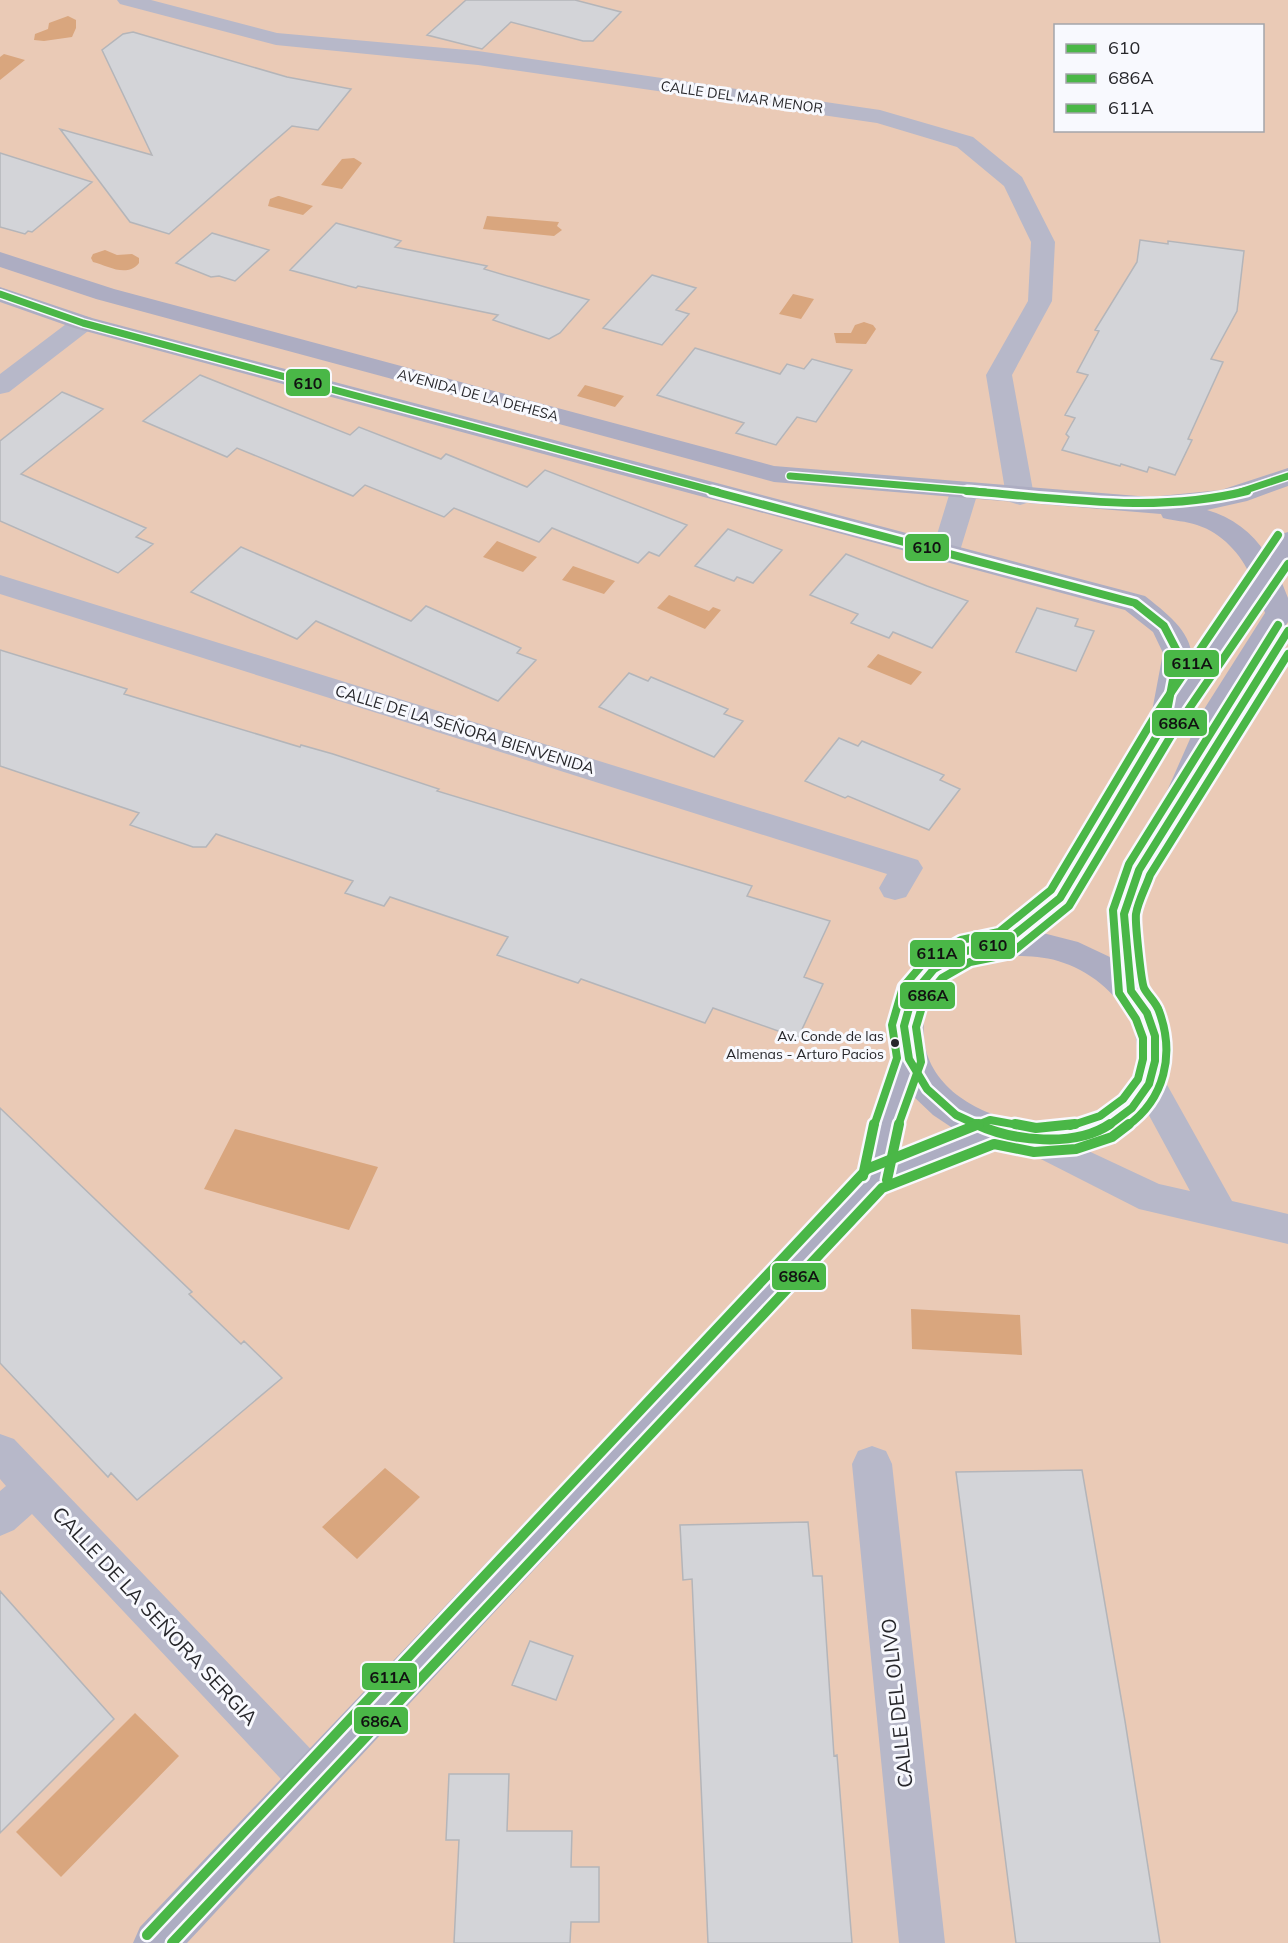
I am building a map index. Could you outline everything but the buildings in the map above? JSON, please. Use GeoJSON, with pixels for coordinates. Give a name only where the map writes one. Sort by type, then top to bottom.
{"type":"FeatureCollection","features":[{"type":"Feature","properties":{"kind":"street","name":"CALLE DEL MAR MENOR"},"geometry":{"type":"LineString","coordinates":[[126,0],[276,39],[478,58],[880,117],[965,142],[1014,182],[1043,242],[1040,301],[999,375],[1020,496]]}},
{"type":"Feature","properties":{"kind":"street","name":"AVENIDA DE LA DEHESA"},"geometry":{"type":"LineString","coordinates":[[0,259],[105,294],[774,474],[964,492],[1150,506],[1195,504],[1255,491],[1288,476]]}},
{"type":"Feature","properties":{"kind":"street","name":"AVENIDA DE LA DEHESA"},"geometry":{"type":"LineString","coordinates":[[0,294],[83,323],[1135,603],[1164,626],[1178,653],[1165,722]]}},
{"type":"Feature","properties":{"kind":"street"},"geometry":{"type":"LineString","coordinates":[[0,386],[83,323]]}},
{"type":"Feature","properties":{"kind":"street"},"geometry":{"type":"LineString","coordinates":[[945,554],[964,492]]}},
{"type":"Feature","properties":{"kind":"street","name":"AVENIDA DE LA DEHESA"},"geometry":{"type":"LineString","coordinates":[[1150,506],[1210,520],[1244,543],[1267,576],[1279,613],[1216,714],[1171,816]]}},
{"type":"Feature","properties":{"kind":"street"},"geometry":{"type":"LineString","coordinates":[[1004,943],[1060,898],[1165,722],[1267,576],[1288,541]]}},
{"type":"Feature","properties":{"kind":"street","name":"CALLE DE LA SEÑORA BIENVENIDA"},"geometry":{"type":"LineString","coordinates":[[0,584],[907,867],[895,888]]}},
{"type":"Feature","properties":{"kind":"street"},"geometry":{"type":"LineString","coordinates":[[1131,991],[1124,914],[1139,870],[1288,631]]}},
{"type":"Feature","properties":{"kind":"street"},"geometry":{"type":"LineString","coordinates":[[1004,943],[1039,944],[1074,953],[1105,969],[1131,991],[1147,1013],[1155,1036],[1155,1061],[1149,1084],[1132,1108],[1106,1127],[1072,1138],[1035,1140],[993,1132],[956,1115],[927,1089],[909,1059],[904,1026],[913,994],[934,969],[966,951],[1004,943]]}},
{"type":"Feature","properties":{"kind":"street"},"geometry":{"type":"LineString","coordinates":[[875,1178],[887,1120],[909,1059]]}},
{"type":"Feature","properties":{"kind":"street"},"geometry":{"type":"LineString","coordinates":[[1149,1084],[1220,1213]]}},
{"type":"Feature","properties":{"kind":"street"},"geometry":{"type":"LineString","coordinates":[[156,1943],[875,1178],[993,1132]]}},
{"type":"Feature","properties":{"kind":"street"},"geometry":{"type":"LineString","coordinates":[[1035,1140],[1152,1198],[1288,1229]]}},
{"type":"Feature","properties":{"kind":"street","name":"CALLE DE LA SEÑORA SERGIA"},"geometry":{"type":"LineString","coordinates":[[0,1452],[310,1779]]}},
{"type":"Feature","properties":{"kind":"street","name":"CALLE DEL OLIVO"},"geometry":{"type":"LineString","coordinates":[[872,1464],[922,1943]]}},
{"type":"Feature","properties":{"kind":"street"},"geometry":{"type":"LineString","coordinates":[[0,1517],[33,1487]]}},
{"type":"Feature","properties":{"kind":"shaded area"},"geometry":{"type":"Polygon","coordinates":[[[0,0],[1288,0],[1288,1943],[0,1943],[0,0]]]}},
{"type":"Feature","properties":{"kind":"shaded area"},"geometry":{"type":"Polygon","coordinates":[[[68,16],[76,20],[76,28],[72,37],[34,40],[35,34],[48,29],[49,23],[68,16]]]}},
{"type":"Feature","properties":{"kind":"shaded area"},"geometry":{"type":"Polygon","coordinates":[[[4,54],[25,60],[0,80],[0,57],[4,54]]]}},
{"type":"Feature","properties":{"kind":"shaded area"},"geometry":{"type":"Polygon","coordinates":[[[354,158],[362,163],[342,189],[321,185],[342,159],[354,158]]]}},
{"type":"Feature","properties":{"kind":"shaded area"},"geometry":{"type":"Polygon","coordinates":[[[278,196],[313,206],[303,215],[268,206],[270,199],[278,196]]]}},
{"type":"Feature","properties":{"kind":"shaded area"},"geometry":{"type":"Polygon","coordinates":[[[487,216],[559,222],[557,226],[562,230],[554,236],[483,229],[487,216]]]}},
{"type":"Feature","properties":{"kind":"shaded area"},"geometry":{"type":"Polygon","coordinates":[[[105,250],[117,255],[132,254],[139,258],[139,263],[129,270],[123,270],[93,262],[91,258],[93,254],[105,250]]]}},
{"type":"Feature","properties":{"kind":"shaded area"},"geometry":{"type":"Polygon","coordinates":[[[793,294],[814,299],[801,319],[779,314],[793,294]]]}},
{"type":"Feature","properties":{"kind":"shaded area"},"geometry":{"type":"Polygon","coordinates":[[[864,322],[873,325],[876,329],[866,344],[836,343],[834,333],[851,333],[855,325],[864,322]]]}},
{"type":"Feature","properties":{"kind":"shaded area"},"geometry":{"type":"Polygon","coordinates":[[[585,385],[624,396],[615,407],[577,396],[585,385]]]}},
{"type":"Feature","properties":{"kind":"shaded area"},"geometry":{"type":"Polygon","coordinates":[[[497,541],[537,557],[523,572],[483,557],[497,541]]]}},
{"type":"Feature","properties":{"kind":"shaded area"},"geometry":{"type":"Polygon","coordinates":[[[573,566],[615,581],[604,594],[562,580],[573,566]]]}},
{"type":"Feature","properties":{"kind":"shaded area"},"geometry":{"type":"Polygon","coordinates":[[[669,595],[709,611],[713,607],[721,610],[705,629],[657,608],[669,595]]]}},
{"type":"Feature","properties":{"kind":"shaded area"},"geometry":{"type":"Polygon","coordinates":[[[878,654],[922,672],[911,685],[867,667],[878,654]]]}},
{"type":"Feature","properties":{"kind":"shaded area"},"geometry":{"type":"Polygon","coordinates":[[[235,1129],[378,1167],[349,1230],[204,1189],[235,1129]]]}},
{"type":"Feature","properties":{"kind":"shaded area"},"geometry":{"type":"Polygon","coordinates":[[[911,1309],[1020,1315],[1022,1355],[912,1349],[911,1309]]]}},
{"type":"Feature","properties":{"kind":"shaded area"},"geometry":{"type":"Polygon","coordinates":[[[385,1468],[420,1497],[357,1559],[322,1527],[385,1468]]]}},
{"type":"Feature","properties":{"kind":"shaded area"},"geometry":{"type":"Polygon","coordinates":[[[135,1713],[179,1756],[61,1877],[16,1832],[135,1713]]]}},
{"type":"Feature","properties":{"kind":"transit line","name":"610"},"geometry":{"type":"LineString","coordinates":[[0,294],[83,323],[1135,603],[1164,626],[1178,653],[1165,722],[1060,898],[1004,943],[966,951],[934,969],[913,994],[904,1026],[909,1059],[927,1089],[956,1115],[993,1132],[1035,1140],[1072,1138],[1106,1127],[1132,1108],[1149,1084],[1155,1061],[1155,1036],[1147,1013],[1131,991],[1124,914],[1139,870],[1288,631]]}},
{"type":"Feature","properties":{"kind":"transit line","name":"610"},"geometry":{"type":"LineString","coordinates":[[790,476],[1082,501],[1150,504],[1183,503],[1217,498],[1288,476]]}},
{"type":"Feature","properties":{"kind":"transit line","name":"611A"},"geometry":{"type":"LineString","coordinates":[[863,1176],[876,1116],[897,1058],[892,1025],[903,987],[927,959],[961,940],[999,932],[1051,890],[1155,716],[1278,535]]}},
{"type":"Feature","properties":{"kind":"transit line","name":"686A"},"geometry":{"type":"LineString","coordinates":[[887,1180],[899,1123],[921,1062],[916,1027],[924,1000],[942,978],[970,962],[1010,954],[1069,906],[1175,729],[1288,564]]}},
{"type":"Feature","properties":{"kind":"transit line","name":"611A"},"geometry":{"type":"LineString","coordinates":[[147,1935],[867,1169],[990,1120],[1036,1128],[1070,1126],[1100,1116],[1123,1099],[1138,1079],[1143,1059],[1143,1038],[1136,1019],[1119,993],[1113,910],[1129,864],[1278,625]]}},
{"type":"Feature","properties":{"kind":"transit line","name":"686A"},"geometry":{"type":"LineString","coordinates":[[172,1943],[882,1188],[994,1144],[1034,1152],[1076,1149],[1112,1137],[1141,1116],[1160,1089],[1167,1061],[1166,1032],[1158,1008],[1143,987],[1136,915],[1150,875],[1288,654]]}},
{"type":"Feature","properties":{"kind":"place","name":"Av. Conde de las Almenas - Arturo Pacios"},"geometry":{"type":"Point","coordinates":[895,1043]}}]}
